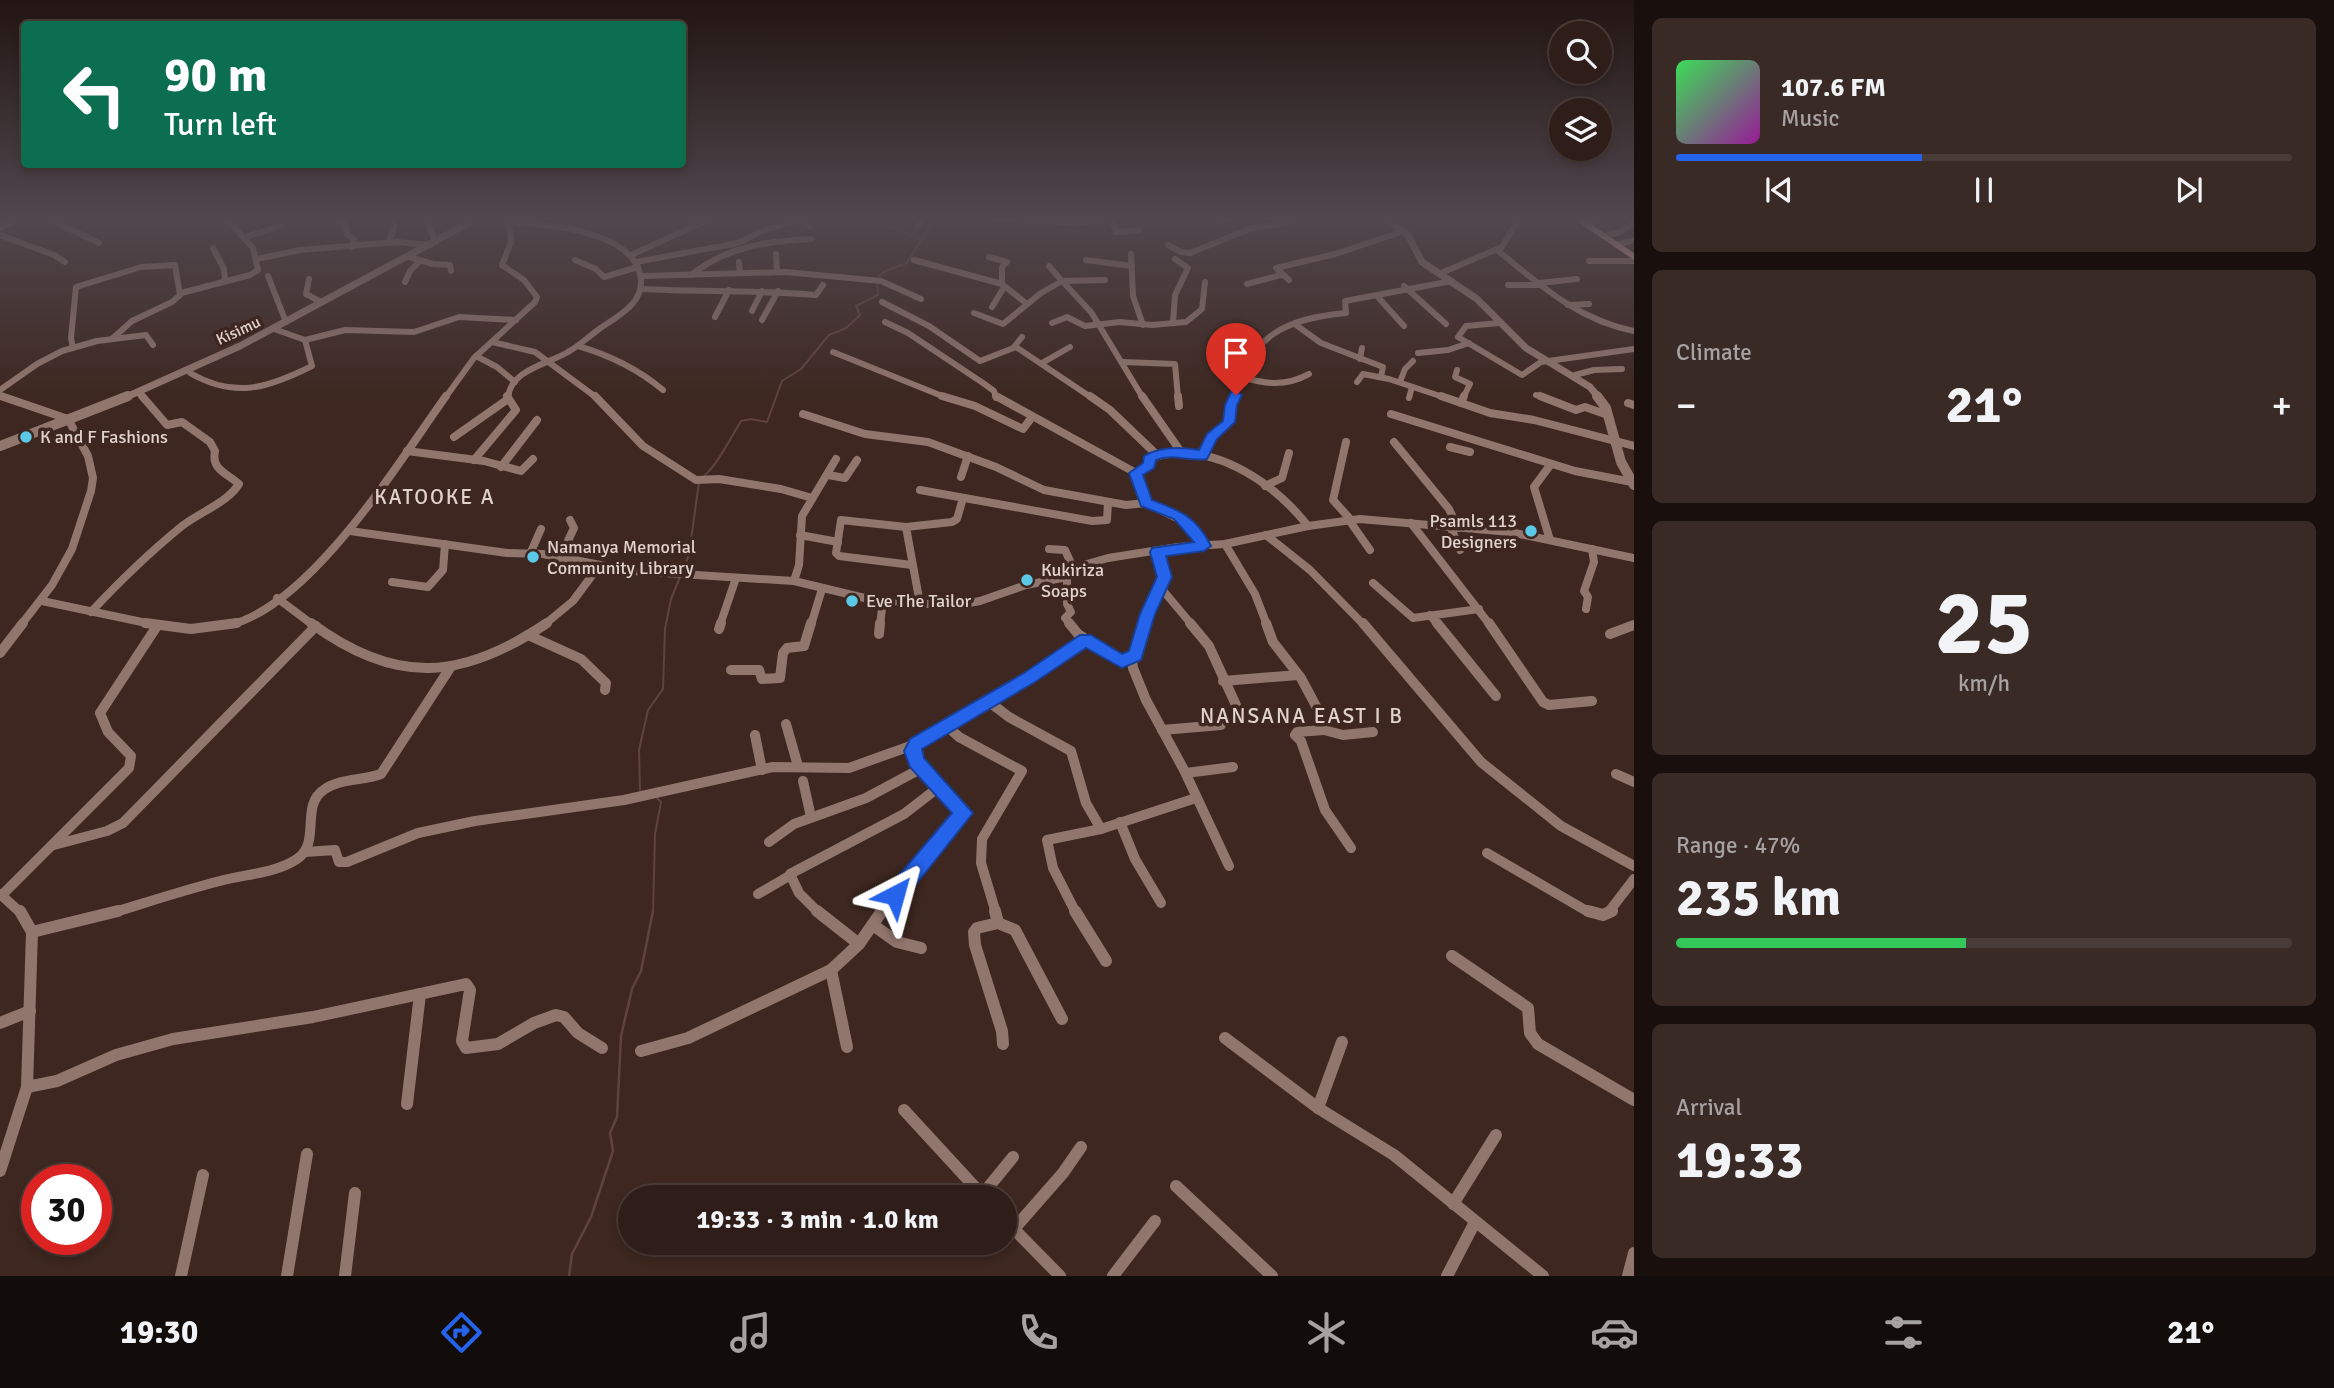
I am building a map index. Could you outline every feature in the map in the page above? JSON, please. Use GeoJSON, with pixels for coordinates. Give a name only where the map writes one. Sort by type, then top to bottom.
{"type":"FeatureCollection","features":[{"type":"Feature","properties":{"kind":"street"},"geometry":{"type":"LineString","coordinates":[[73,348],[75,288],[107,278]]}},
{"type":"Feature","properties":{"kind":"street"},"geometry":{"type":"LineString","coordinates":[[178,278],[181,293]]}},
{"type":"Feature","properties":{"kind":"street"},"geometry":{"type":"LineString","coordinates":[[113,338],[132,321],[172,302],[181,293],[237,278]]}},
{"type":"Feature","properties":{"kind":"street"},"geometry":{"type":"LineString","coordinates":[[269,278],[286,322]]}},
{"type":"Feature","properties":{"kind":"street","name":"Kisimu"},"geometry":{"type":"LineString","coordinates":[[0,446],[189,369],[274,329],[369,278]]}},
{"type":"Feature","properties":{"kind":"street"},"geometry":{"type":"LineString","coordinates":[[405,282],[407,278]]}},
{"type":"Feature","properties":{"kind":"street"},"geometry":{"type":"LineString","coordinates":[[42,601],[157,626],[218,628],[238,623],[260,612],[328,554],[350,531],[476,356],[529,309],[537,297],[519,278]]}},
{"type":"Feature","properties":{"kind":"street"},"geometry":{"type":"LineString","coordinates":[[474,460],[516,410],[508,399],[507,392],[515,382],[546,360],[559,357],[578,346],[629,310],[642,289],[642,278]]}},
{"type":"Feature","properties":{"kind":"street"},"geometry":{"type":"LineString","coordinates":[[847,278],[878,280],[921,299]]}},
{"type":"Feature","properties":{"kind":"street"},"geometry":{"type":"LineString","coordinates":[[978,278],[1003,286],[1027,304]]}},
{"type":"Feature","properties":{"kind":"street"},"geometry":{"type":"LineString","coordinates":[[992,307],[1003,286],[1003,278]]}},
{"type":"Feature","properties":{"kind":"street"},"geometry":{"type":"LineString","coordinates":[[1059,278],[1099,325],[1156,419],[1181,452]]}},
{"type":"Feature","properties":{"kind":"street"},"geometry":{"type":"LineString","coordinates":[[1132,278],[1133,296],[1143,325]]}},
{"type":"Feature","properties":{"kind":"street"},"geometry":{"type":"LineString","coordinates":[[1173,323],[1175,295],[1183,278]]}},
{"type":"Feature","properties":{"kind":"street"},"geometry":{"type":"LineString","coordinates":[[1247,284],[1271,278]]}},
{"type":"Feature","properties":{"kind":"street"},"geometry":{"type":"LineString","coordinates":[[1447,278],[1471,292],[1526,348],[1591,387],[1608,415],[1621,462],[1633,484]]}},
{"type":"Feature","properties":{"kind":"street"},"geometry":{"type":"LineString","coordinates":[[1532,278],[1567,305],[1609,327],[1632,331],[1634,338]]}},
{"type":"Feature","properties":{"kind":"street"},"geometry":{"type":"LineString","coordinates":[[309,279],[306,294],[321,302]]}},
{"type":"Feature","properties":{"kind":"street"},"geometry":{"type":"LineString","coordinates":[[1508,285],[1577,279]]}},
{"type":"Feature","properties":{"kind":"street"},"geometry":{"type":"LineString","coordinates":[[974,313],[1002,325],[1054,282],[1105,280]]}},
{"type":"Feature","properties":{"kind":"street"},"geometry":{"type":"LineString","coordinates":[[1203,456],[1212,437],[1229,422],[1231,405],[1243,368],[1248,364],[1257,345],[1296,325],[1328,313],[1346,312],[1345,301],[1377,296],[1404,286],[1452,281]]}},
{"type":"Feature","properties":{"kind":"street"},"geometry":{"type":"LineString","coordinates":[[1052,323],[1067,317],[1085,326],[1120,322],[1143,325],[1191,320],[1202,309],[1205,282]]}},
{"type":"Feature","properties":{"kind":"street"},"geometry":{"type":"LineString","coordinates":[[642,289],[696,292],[778,291],[818,295],[823,285]]}},
{"type":"Feature","properties":{"kind":"street"},"geometry":{"type":"LineString","coordinates":[[1404,286],[1446,324]]}},
{"type":"Feature","properties":{"kind":"street"},"geometry":{"type":"LineString","coordinates":[[715,317],[729,290]]}},
{"type":"Feature","properties":{"kind":"street"},"geometry":{"type":"LineString","coordinates":[[752,311],[762,291]]}},
{"type":"Feature","properties":{"kind":"street"},"geometry":{"type":"LineString","coordinates":[[762,320],[778,291]]}},
{"type":"Feature","properties":{"kind":"street"},"geometry":{"type":"LineString","coordinates":[[1377,296],[1404,326]]}},
{"type":"Feature","properties":{"kind":"street"},"geometry":{"type":"LineString","coordinates":[[882,302],[929,326],[980,361],[1014,347],[1022,337]]}},
{"type":"Feature","properties":{"kind":"street"},"geometry":{"type":"LineString","coordinates":[[1567,305],[1589,304]]}},
{"type":"Feature","properties":{"kind":"street"},"geometry":{"type":"LineString","coordinates":[[274,329],[305,340],[345,330],[414,332],[459,317],[516,320]]}},
{"type":"Feature","properties":{"kind":"street"},"geometry":{"type":"LineString","coordinates":[[885,322],[908,333],[983,383],[994,391],[997,399],[1136,473],[1146,503]]}},
{"type":"Feature","properties":{"kind":"street"},"geometry":{"type":"LineString","coordinates":[[1499,323],[1463,328],[1458,337],[1522,375],[1536,364],[1548,361],[1634,349]]}},
{"type":"Feature","properties":{"kind":"street"},"geometry":{"type":"LineString","coordinates":[[1296,325],[1321,343],[1383,367],[1381,377]]}},
{"type":"Feature","properties":{"kind":"street"},"geometry":{"type":"LineString","coordinates":[[1,396],[49,357],[73,348],[113,338],[146,335],[153,345]]}},
{"type":"Feature","properties":{"kind":"street"},"geometry":{"type":"LineString","coordinates":[[189,369],[190,373],[211,385],[261,389],[312,366],[305,340]]}},
{"type":"Feature","properties":{"kind":"street"},"geometry":{"type":"LineString","coordinates":[[492,342],[528,349],[546,360],[592,393],[643,446],[700,481],[719,479],[781,489],[811,498]]}},
{"type":"Feature","properties":{"kind":"street"},"geometry":{"type":"LineString","coordinates":[[1418,353],[1448,350],[1469,343]]}},
{"type":"Feature","properties":{"kind":"street"},"geometry":{"type":"LineString","coordinates":[[578,346],[599,352],[645,374],[663,390]]}},
{"type":"Feature","properties":{"kind":"street"},"geometry":{"type":"LineString","coordinates":[[1014,347],[1110,410],[1156,454]]}},
{"type":"Feature","properties":{"kind":"street"},"geometry":{"type":"LineString","coordinates":[[1042,363],[1070,347]]}},
{"type":"Feature","properties":{"kind":"street"},"geometry":{"type":"LineString","coordinates":[[1360,359],[1362,348]]}},
{"type":"Feature","properties":{"kind":"street"},"geometry":{"type":"LineString","coordinates":[[833,352],[946,398],[975,406],[1021,429],[1032,417]]}},
{"type":"Feature","properties":{"kind":"street"},"geometry":{"type":"LineString","coordinates":[[476,356],[495,364],[515,382]]}},
{"type":"Feature","properties":{"kind":"street"},"geometry":{"type":"LineString","coordinates":[[1400,382],[1405,369],[1413,361]]}},
{"type":"Feature","properties":{"kind":"street"},"geometry":{"type":"LineString","coordinates":[[1123,362],[1175,364],[1179,406]]}},
{"type":"Feature","properties":{"kind":"street"},"geometry":{"type":"LineString","coordinates":[[1575,375],[1594,370],[1622,369]]}},
{"type":"Feature","properties":{"kind":"street"},"geometry":{"type":"LineString","coordinates":[[1457,370],[1455,377],[1470,384],[1461,403]]}},
{"type":"Feature","properties":{"kind":"street"},"geometry":{"type":"LineString","coordinates":[[1241,377],[1264,384],[1286,386],[1308,374]]}},
{"type":"Feature","properties":{"kind":"street"},"geometry":{"type":"LineString","coordinates":[[1357,382],[1363,374],[1381,377],[1490,413],[1534,420],[1634,446]]}},
{"type":"Feature","properties":{"kind":"street"},"geometry":{"type":"LineString","coordinates":[[1409,398],[1412,387]]}},
{"type":"Feature","properties":{"kind":"street"},"geometry":{"type":"LineString","coordinates":[[91,612],[147,554],[207,506],[230,496],[239,484],[216,469],[210,442],[182,422],[166,425],[138,392]]}},
{"type":"Feature","properties":{"kind":"street"},"geometry":{"type":"LineString","coordinates":[[1536,395],[1576,410],[1585,407],[1608,415]]}},
{"type":"Feature","properties":{"kind":"street"},"geometry":{"type":"LineString","coordinates":[[1,396],[68,419],[88,456],[93,478],[72,550],[42,601],[2,649]]}},
{"type":"Feature","properties":{"kind":"street"},"geometry":{"type":"LineString","coordinates":[[454,437],[508,399]]}},
{"type":"Feature","properties":{"kind":"street"},"geometry":{"type":"LineString","coordinates":[[803,414],[865,435],[915,439],[996,467],[1035,488],[1108,502],[1132,505],[1146,503],[1179,516],[1198,535],[1204,546]]}},
{"type":"Feature","properties":{"kind":"street"},"geometry":{"type":"LineString","coordinates":[[1391,415],[1551,464],[1633,484]]}},
{"type":"Feature","properties":{"kind":"street"},"geometry":{"type":"LineString","coordinates":[[502,467],[537,420]]}},
{"type":"Feature","properties":{"kind":"street"},"geometry":{"type":"LineString","coordinates":[[1450,447],[1470,457],[1471,440]]}},
{"type":"Feature","properties":{"kind":"street"},"geometry":{"type":"LineString","coordinates":[[1346,442],[1333,500],[1370,550]]}},
{"type":"Feature","properties":{"kind":"street"},"geometry":{"type":"LineString","coordinates":[[1394,442],[1449,509],[1460,550]]}},
{"type":"Feature","properties":{"kind":"street"},"geometry":{"type":"LineString","coordinates":[[407,451],[474,460],[523,471],[533,459]]}},
{"type":"Feature","properties":{"kind":"street"},"geometry":{"type":"LineString","coordinates":[[1136,473],[1150,465],[1149,459],[1156,454],[1181,452],[1203,456],[1232,465],[1265,486],[1294,510],[1308,526]]}},
{"type":"Feature","properties":{"kind":"street"},"geometry":{"type":"LineString","coordinates":[[1265,486],[1282,478],[1289,453]]}},
{"type":"Feature","properties":{"kind":"street"},"geometry":{"type":"LineString","coordinates":[[961,477],[968,456]]}},
{"type":"Feature","properties":{"kind":"street"},"geometry":{"type":"LineString","coordinates":[[794,581],[798,572],[801,517],[836,459]]}},
{"type":"Feature","properties":{"kind":"street"},"geometry":{"type":"LineString","coordinates":[[828,475],[845,478],[857,460]]}},
{"type":"Feature","properties":{"kind":"street"},"geometry":{"type":"LineString","coordinates":[[1550,540],[1534,487],[1551,464]]}},
{"type":"Feature","properties":{"kind":"street"},"geometry":{"type":"LineString","coordinates":[[920,490],[1026,511],[1103,521],[1108,518],[1108,502]]}},
{"type":"Feature","properties":{"kind":"street"},"geometry":{"type":"LineString","coordinates":[[912,565],[842,557],[836,553],[841,520],[906,527],[955,521],[963,498]]}},
{"type":"Feature","properties":{"kind":"street"},"geometry":{"type":"LineString","coordinates":[[350,531],[680,576],[794,581],[883,601],[953,606],[980,601],[1026,585],[1071,574],[1100,560],[1139,552],[1225,544],[1350,520],[1375,519],[1502,531],[1634,558]]}},
{"type":"Feature","properties":{"kind":"street"},"geometry":{"type":"LineString","coordinates":[[560,558],[574,528],[570,520]]}},
{"type":"Feature","properties":{"kind":"street"},"geometry":{"type":"LineString","coordinates":[[1411,523],[1479,609],[1544,704],[1592,701]]}},
{"type":"Feature","properties":{"kind":"street"},"geometry":{"type":"LineString","coordinates":[[906,527],[920,604]]}},
{"type":"Feature","properties":{"kind":"street"},"geometry":{"type":"LineString","coordinates":[[530,554],[541,529]]}},
{"type":"Feature","properties":{"kind":"street"},"geometry":{"type":"LineString","coordinates":[[800,535],[838,542]]}},
{"type":"Feature","properties":{"kind":"street"},"geometry":{"type":"LineString","coordinates":[[1266,535],[1310,570],[1354,613],[1481,762],[1561,826],[1634,866]]}},
{"type":"Feature","properties":{"kind":"street"},"geometry":{"type":"LineString","coordinates":[[393,582],[428,587],[443,570],[445,544]]}},
{"type":"Feature","properties":{"kind":"street"},"geometry":{"type":"LineString","coordinates":[[1225,544],[1255,594],[1273,642],[1298,675],[1325,723],[1324,730]]}},
{"type":"Feature","properties":{"kind":"street"},"geometry":{"type":"LineString","coordinates":[[1049,549],[1065,550],[1071,574],[1067,604],[1071,612],[1065,618],[1071,629],[1122,662],[1132,659]]}},
{"type":"Feature","properties":{"kind":"street"},"geometry":{"type":"LineString","coordinates":[[1586,609],[1588,597],[1584,591],[1594,562],[1592,549]]}},
{"type":"Feature","properties":{"kind":"street"},"geometry":{"type":"LineString","coordinates":[[1158,552],[1165,577],[1153,599],[1132,659],[1146,700],[1186,773],[1229,866]]}},
{"type":"Feature","properties":{"kind":"street"},"geometry":{"type":"LineString","coordinates":[[277,598],[329,637],[379,661],[421,669],[450,668],[479,659],[528,635],[563,612],[599,566]]}},
{"type":"Feature","properties":{"kind":"street"},"geometry":{"type":"LineString","coordinates":[[719,629],[736,578]]}},
{"type":"Feature","properties":{"kind":"street"},"geometry":{"type":"LineString","coordinates":[[1373,583],[1411,618],[1479,609]]}},
{"type":"Feature","properties":{"kind":"street"},"geometry":{"type":"LineString","coordinates":[[1161,588],[1209,646],[1236,705]]}},
{"type":"Feature","properties":{"kind":"street"},"geometry":{"type":"LineString","coordinates":[[731,670],[755,668],[759,670],[762,679],[780,678],[785,650],[804,646],[822,589]]}},
{"type":"Feature","properties":{"kind":"street"},"geometry":{"type":"LineString","coordinates":[[879,634],[883,601]]}},
{"type":"Feature","properties":{"kind":"street"},"geometry":{"type":"LineString","coordinates":[[1430,615],[1496,696]]}},
{"type":"Feature","properties":{"kind":"street"},"geometry":{"type":"LineString","coordinates":[[1610,634],[1634,625]]}},
{"type":"Feature","properties":{"kind":"street"},"geometry":{"type":"LineString","coordinates":[[0,1171],[27,1087],[32,932],[27,919],[3,899],[129,768],[131,756],[108,732],[100,713],[157,626]]}},
{"type":"Feature","properties":{"kind":"street"},"geometry":{"type":"LineString","coordinates":[[52,846],[107,831],[122,823],[316,626]]}},
{"type":"Feature","properties":{"kind":"street"},"geometry":{"type":"LineString","coordinates":[[528,635],[579,656],[601,675],[606,683],[605,690]]}},
{"type":"Feature","properties":{"kind":"street"},"geometry":{"type":"LineString","coordinates":[[32,932],[96,919],[216,882],[287,864],[305,852],[332,850],[339,862],[347,862],[418,833],[475,821],[607,803],[762,770],[798,766],[849,768],[868,764],[916,744],[1030,677],[1085,640]]}},
{"type":"Feature","properties":{"kind":"street"},"geometry":{"type":"LineString","coordinates":[[305,852],[316,796],[325,788],[381,774],[450,668]]}},
{"type":"Feature","properties":{"kind":"street"},"geometry":{"type":"LineString","coordinates":[[1223,681],[1298,675]]}},
{"type":"Feature","properties":{"kind":"street"},"geometry":{"type":"LineString","coordinates":[[988,701],[1009,717],[1071,751],[1086,803],[1101,829]]}},
{"type":"Feature","properties":{"kind":"street"},"geometry":{"type":"LineString","coordinates":[[786,724],[798,766]]}},
{"type":"Feature","properties":{"kind":"street"},"geometry":{"type":"LineString","coordinates":[[946,725],[958,737],[1022,771],[1010,795],[987,827],[982,841],[984,879],[998,923]]}},
{"type":"Feature","properties":{"kind":"street"},"geometry":{"type":"LineString","coordinates":[[1162,730],[1221,725]]}},
{"type":"Feature","properties":{"kind":"street"},"geometry":{"type":"LineString","coordinates":[[1351,848],[1333,828],[1318,802],[1301,741],[1295,735],[1297,732],[1324,730],[1343,736],[1373,732]]}},
{"type":"Feature","properties":{"kind":"street"},"geometry":{"type":"LineString","coordinates":[[755,735],[762,770]]}},
{"type":"Feature","properties":{"kind":"street"},"geometry":{"type":"LineString","coordinates":[[640,1051],[676,1044],[694,1037],[831,970],[859,944],[885,906],[963,813],[913,757],[916,744]]}},
{"type":"Feature","properties":{"kind":"street"},"geometry":{"type":"LineString","coordinates":[[1186,773],[1233,767]]}},
{"type":"Feature","properties":{"kind":"street"},"geometry":{"type":"LineString","coordinates":[[769,842],[794,824],[866,798],[922,768]]}},
{"type":"Feature","properties":{"kind":"street"},"geometry":{"type":"LineString","coordinates":[[1616,774],[1634,782]]}},
{"type":"Feature","properties":{"kind":"street"},"geometry":{"type":"LineString","coordinates":[[803,781],[811,817]]}},
{"type":"Feature","properties":{"kind":"street"},"geometry":{"type":"LineString","coordinates":[[758,894],[840,846],[904,814],[939,787]]}},
{"type":"Feature","properties":{"kind":"street"},"geometry":{"type":"LineString","coordinates":[[1106,961],[1077,915],[1046,841],[1101,829],[1196,798]]}},
{"type":"Feature","properties":{"kind":"street"},"geometry":{"type":"LineString","coordinates":[[1120,822],[1136,859],[1161,903]]}},
{"type":"Feature","properties":{"kind":"street"},"geometry":{"type":"LineString","coordinates":[[1487,853],[1573,904],[1597,914],[1612,911],[1634,879]]}},
{"type":"Feature","properties":{"kind":"street"},"geometry":{"type":"LineString","coordinates":[[789,876],[794,886],[825,920],[842,929],[859,944]]}},
{"type":"Feature","properties":{"kind":"street"},"geometry":{"type":"LineString","coordinates":[[1003,1044],[1002,1031],[974,937],[977,928],[998,923],[1016,930],[1062,1019]]}},
{"type":"Feature","properties":{"kind":"street"},"geometry":{"type":"LineString","coordinates":[[873,925],[904,945],[921,948]]}},
{"type":"Feature","properties":{"kind":"street"},"geometry":{"type":"LineString","coordinates":[[1451,956],[1528,1008],[1530,1033],[1538,1044],[1634,1100]]}},
{"type":"Feature","properties":{"kind":"street"},"geometry":{"type":"LineString","coordinates":[[831,970],[847,1047]]}},
{"type":"Feature","properties":{"kind":"street"},"geometry":{"type":"LineString","coordinates":[[27,1087],[68,1077],[139,1047],[213,1031],[251,1028],[313,1017],[469,985],[462,1041],[466,1048],[498,1044],[534,1023],[556,1015],[564,1017],[586,1040],[602,1048]]}},
{"type":"Feature","properties":{"kind":"street"},"geometry":{"type":"LineString","coordinates":[[407,1104],[420,993]]}},
{"type":"Feature","properties":{"kind":"street"},"geometry":{"type":"LineString","coordinates":[[0,1023],[30,1011]]}},
{"type":"Feature","properties":{"kind":"street"},"geometry":{"type":"LineString","coordinates":[[1225,1038],[1318,1108],[1394,1155],[1543,1276]]}},
{"type":"Feature","properties":{"kind":"street"},"geometry":{"type":"LineString","coordinates":[[1318,1108],[1342,1042]]}},
{"type":"Feature","properties":{"kind":"street"},"geometry":{"type":"LineString","coordinates":[[904,1110],[973,1185]]}},
{"type":"Feature","properties":{"kind":"street"},"geometry":{"type":"LineString","coordinates":[[1453,1204],[1496,1135]]}},
{"type":"Feature","properties":{"kind":"street"},"geometry":{"type":"LineString","coordinates":[[1017,1216],[1063,1173],[1081,1147]]}},
{"type":"Feature","properties":{"kind":"street"},"geometry":{"type":"LineString","coordinates":[[287,1276],[307,1154]]}},
{"type":"Feature","properties":{"kind":"street"},"geometry":{"type":"LineString","coordinates":[[991,1185],[1013,1157]]}},
{"type":"Feature","properties":{"kind":"street"},"geometry":{"type":"LineString","coordinates":[[181,1276],[203,1175]]}},
{"type":"Feature","properties":{"kind":"street"},"geometry":{"type":"LineString","coordinates":[[1176,1186],[1272,1276]]}},
{"type":"Feature","properties":{"kind":"street"},"geometry":{"type":"LineString","coordinates":[[345,1276],[355,1193]]}},
{"type":"Feature","properties":{"kind":"street"},"geometry":{"type":"LineString","coordinates":[[1113,1276],[1155,1221]]}},
{"type":"Feature","properties":{"kind":"street"},"geometry":{"type":"LineString","coordinates":[[1447,1276],[1475,1222]]}},
{"type":"Feature","properties":{"kind":"street"},"geometry":{"type":"LineString","coordinates":[[1017,1232],[1060,1276]]}},
{"type":"Feature","properties":{"kind":"street"},"geometry":{"type":"LineString","coordinates":[[1628,1276],[1634,1253]]}},
{"type":"Feature","properties":{"kind":"waterway"},"geometry":{"type":"LineString","coordinates":[[705,475],[741,421],[751,419],[767,422],[782,381],[801,369],[829,335],[846,328],[860,315],[856,306],[878,295],[877,282]]}},
{"type":"Feature","properties":{"kind":"waterway"},"geometry":{"type":"LineString","coordinates":[[683,572],[689,554],[699,482]]}},
{"type":"Feature","properties":{"kind":"waterway"},"geometry":{"type":"LineString","coordinates":[[640,790],[639,750],[648,710],[663,689],[665,629],[671,599],[680,577]]}},
{"type":"Feature","properties":{"kind":"waterway"},"geometry":{"type":"LineString","coordinates":[[653,913],[655,834],[661,802],[657,798]]}},
{"type":"Feature","properties":{"kind":"waterway"},"geometry":{"type":"LineString","coordinates":[[569,1276],[572,1254],[591,1217],[613,1151],[610,1133],[617,1117],[621,1036],[632,989],[641,971],[653,911]]}},
{"type":"Feature","properties":{"kind":"place","name":"K and F Fashions"},"geometry":{"type":"Point","coordinates":[26,437]}},
{"type":"Feature","properties":{"kind":"place","name":"Psamls 113 Designers"},"geometry":{"type":"Point","coordinates":[1531,531]}},
{"type":"Feature","properties":{"kind":"place","name":"Namanya Memorial Community Library"},"geometry":{"type":"Point","coordinates":[533,557]}},
{"type":"Feature","properties":{"kind":"place","name":"Kukiriza Soaps"},"geometry":{"type":"Point","coordinates":[1027,580]}},
{"type":"Feature","properties":{"kind":"place","name":"Eve The Tailor"},"geometry":{"type":"Point","coordinates":[852,601]}},
{"type":"Feature","properties":{"kind":"district","name":"KATOOKE A"},"geometry":{"type":"Point","coordinates":[435,497]}},
{"type":"Feature","properties":{"kind":"district","name":"NANSANA EAST I B"},"geometry":{"type":"Point","coordinates":[1302,716]}},
{"type":"Feature","properties":{"kind":"route"},"geometry":{"type":"LineString","coordinates":[[895,895],[963,813],[962,808],[916,762],[913,757],[916,744],[1030,677],[1085,640],[1122,662],[1136,655],[1153,599],[1165,577],[1158,552],[1178,547],[1204,546],[1198,535],[1179,516],[1146,503],[1136,473],[1150,465],[1149,459],[1156,454],[1183,452],[1203,456],[1212,437],[1229,422],[1229,412],[1236,395]]}}]}
